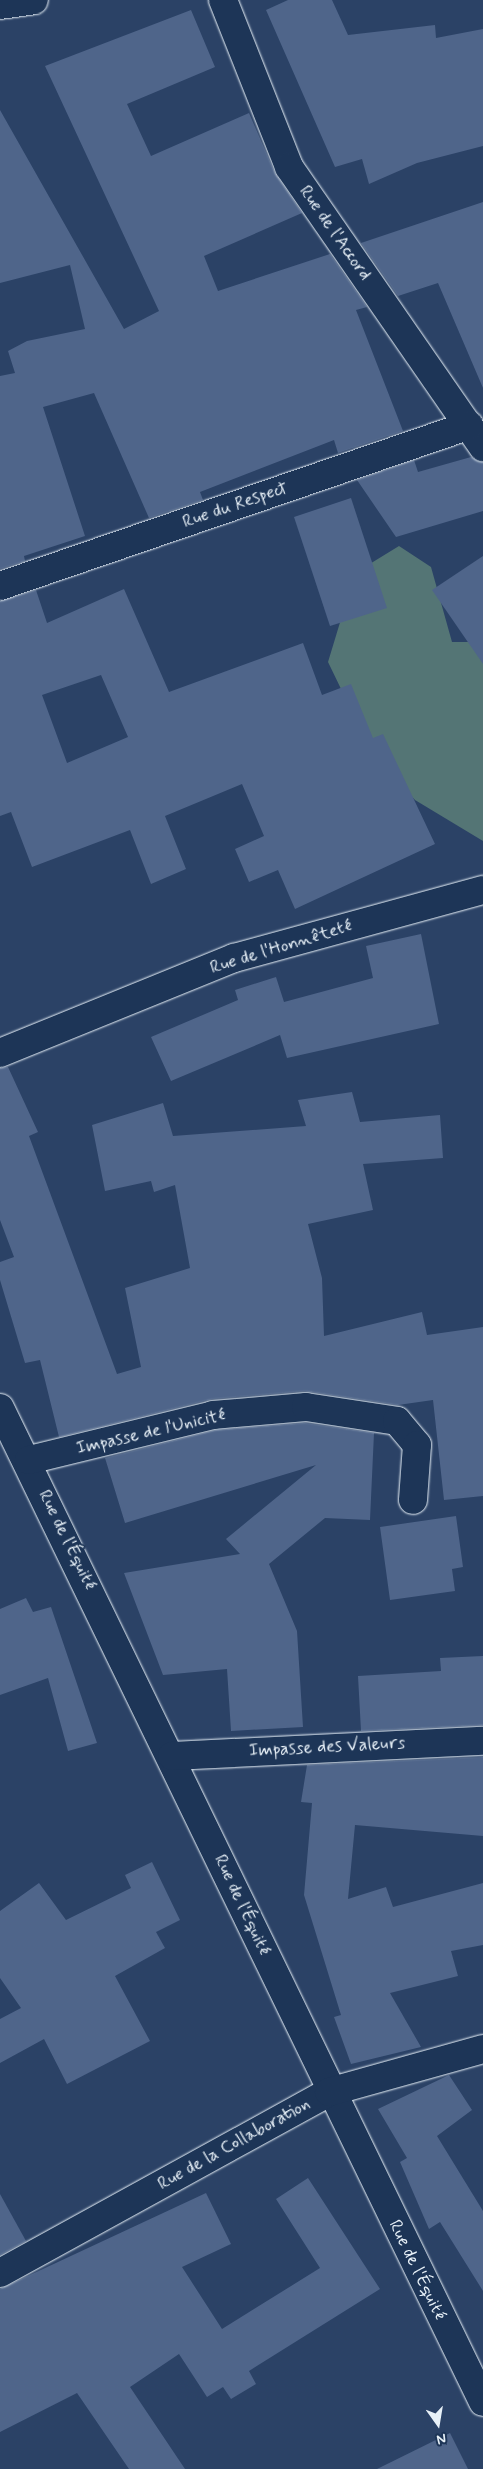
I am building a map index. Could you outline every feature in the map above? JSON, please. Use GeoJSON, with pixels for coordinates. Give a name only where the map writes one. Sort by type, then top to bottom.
{"type":"FeatureCollection","features":[{"type":"Feature","properties":{"kind":"street"},"geometry":{"type":"LineString","coordinates":[[0,5],[34,0]]}},
{"type":"Feature","properties":{"kind":"street","name":"Rue de l'Accord"},"geometry":{"type":"LineString","coordinates":[[223,0],[289,167],[476,436]]}},
{"type":"Feature","properties":{"kind":"street","name":"Rue du Respect"},"geometry":{"type":"LineString","coordinates":[[0,586],[476,436]]}},
{"type":"Feature","properties":{"kind":"street","name":"Rue de l'Honnêteté"},"geometry":{"type":"LineString","coordinates":[[0,1053],[234,958],[483,890]]}},
{"type":"Feature","properties":{"kind":"street","name":"Impasse de l'Unicité"},"geometry":{"type":"LineString","coordinates":[[28,1460],[212,1415],[306,1407],[397,1421],[417,1445],[413,1500]]}},
{"type":"Feature","properties":{"kind":"street","name":"Rue de l'Équité"},"geometry":{"type":"LineString","coordinates":[[0,1408],[28,1460],[172,1756],[329,2092],[483,2402]]}},
{"type":"Feature","properties":{"kind":"street","name":"Impasse des Valeurs"},"geometry":{"type":"LineString","coordinates":[[172,1756],[483,1741]]}},
{"type":"Feature","properties":{"kind":"street","name":"Rue de la Collaboration"},"geometry":{"type":"LineString","coordinates":[[0,2272],[329,2092],[483,2050]]}},
{"type":"Feature","properties":{"kind":"green space"},"geometry":{"type":"Polygon","coordinates":[[[399,546],[431,567],[452,642],[483,642],[483,841],[415,800],[372,753],[328,662],[355,573],[399,546]]]}},
{"type":"Feature","properties":{"kind":"building"},"geometry":{"type":"Polygon","coordinates":[[[288,0],[332,0],[348,35],[435,25],[436,38],[483,29],[483,146],[417,163],[369,184],[362,159],[335,167],[266,10],[288,0]]]}},
{"type":"Feature","properties":{"kind":"building"},"geometry":{"type":"Polygon","coordinates":[[[191,10],[215,67],[127,104],[151,156],[249,113],[275,173],[302,213],[204,256],[218,291],[330,254],[367,307],[356,310],[403,431],[338,453],[334,440],[200,492],[203,500],[149,518],[94,393],[43,407],[85,536],[24,556],[25,561],[0,569],[0,376],[15,373],[8,351],[27,341],[85,329],[70,265],[0,283],[0,110],[124,329],[159,311],[45,66],[191,10]]]}},
{"type":"Feature","properties":{"kind":"building"},"geometry":{"type":"Polygon","coordinates":[[[483,202],[483,388],[438,283],[398,296],[361,243],[483,202]]]}},
{"type":"Feature","properties":{"kind":"building"},"geometry":{"type":"Polygon","coordinates":[[[471,457],[483,462],[483,511],[396,537],[357,480],[414,460],[418,472],[471,457]]]}},
{"type":"Feature","properties":{"kind":"building"},"geometry":{"type":"Polygon","coordinates":[[[351,498],[387,608],[330,626],[294,517],[351,498]]]}},
{"type":"Feature","properties":{"kind":"building"},"geometry":{"type":"Polygon","coordinates":[[[483,556],[483,664],[432,590],[483,556]]]}},
{"type":"Feature","properties":{"kind":"building"},"geometry":{"type":"Polygon","coordinates":[[[124,589],[169,692],[303,643],[322,695],[351,684],[373,738],[383,734],[435,844],[295,909],[278,870],[249,882],[235,849],[264,836],[242,784],[165,816],[186,869],[151,884],[130,830],[32,867],[11,812],[0,816],[0,601],[36,590],[47,623],[124,589]],[[101,675],[42,695],[67,763],[128,737],[101,675]]]}},
{"type":"Feature","properties":{"kind":"building"},"geometry":{"type":"Polygon","coordinates":[[[421,934],[439,1024],[287,1058],[280,1035],[171,1081],[151,1037],[238,1000],[235,990],[276,977],[284,1002],[373,978],[366,946],[421,934]]]}},
{"type":"Feature","properties":{"kind":"building"},"geometry":{"type":"Polygon","coordinates":[[[8,1067],[38,1132],[29,1136],[117,1374],[141,1367],[125,1288],[190,1268],[175,1185],[154,1192],[151,1181],[105,1191],[92,1125],[163,1103],[173,1136],[306,1126],[298,1100],[352,1092],[360,1122],[440,1115],[443,1158],[363,1164],[373,1210],[308,1224],[322,1278],[324,1336],[422,1312],[427,1335],[483,1327],[483,1496],[444,1500],[433,1400],[398,1405],[305,1391],[212,1399],[59,1437],[40,1360],[25,1363],[0,1280],[0,1262],[14,1257],[0,1220],[0,1068],[8,1067]]]}},
{"type":"Feature","properties":{"kind":"building"},"geometry":{"type":"Polygon","coordinates":[[[305,1423],[374,1433],[370,1520],[325,1518],[269,1564],[297,1631],[303,1727],[231,1731],[227,1669],[163,1675],[124,1573],[240,1554],[226,1539],[316,1465],[125,1523],[105,1458],[216,1430],[305,1423]]]}},
{"type":"Feature","properties":{"kind":"building"},"geometry":{"type":"Polygon","coordinates":[[[456,1516],[463,1567],[452,1569],[455,1591],[390,1600],[380,1527],[456,1516]]]}},
{"type":"Feature","properties":{"kind":"building"},"geometry":{"type":"Polygon","coordinates":[[[26,1598],[33,1612],[51,1607],[97,1743],[68,1751],[48,1678],[0,1695],[0,1609],[26,1598]]]}},
{"type":"Feature","properties":{"kind":"building"},"geometry":{"type":"Polygon","coordinates":[[[483,1656],[483,1725],[361,1731],[358,1676],[441,1671],[440,1658],[483,1656]]]}},
{"type":"Feature","properties":{"kind":"building"},"geometry":{"type":"Polygon","coordinates":[[[483,1757],[483,1836],[355,1825],[348,1899],[386,1887],[393,1907],[483,1883],[483,1945],[451,1951],[458,1976],[390,1993],[421,2047],[351,2064],[334,2017],[341,2015],[304,1895],[312,1803],[301,1802],[307,1765],[483,1757]]]}},
{"type":"Feature","properties":{"kind":"building"},"geometry":{"type":"Polygon","coordinates":[[[152,1862],[180,1920],[156,1932],[165,1948],[115,1976],[150,2041],[67,2084],[44,2039],[0,2063],[0,2019],[21,2008],[0,1978],[0,1911],[39,1883],[66,1920],[131,1888],[125,1875],[152,1862]]]}},
{"type":"Feature","properties":{"kind":"building"},"geometry":{"type":"Polygon","coordinates":[[[449,2075],[472,2110],[437,2136],[483,2211],[483,2291],[440,2222],[429,2229],[400,2162],[407,2158],[378,2109],[449,2075]]]}},
{"type":"Feature","properties":{"kind":"building"},"geometry":{"type":"Polygon","coordinates":[[[308,2178],[380,2289],[249,2371],[256,2384],[231,2399],[223,2387],[207,2397],[179,2354],[130,2387],[185,2469],[129,2469],[77,2393],[0,2432],[0,2289],[206,2193],[231,2244],[182,2267],[222,2329],[320,2268],[276,2199],[308,2178]]]}},
{"type":"Feature","properties":{"kind":"building"},"geometry":{"type":"Polygon","coordinates":[[[0,2194],[26,2241],[0,2255],[0,2194]]]}},
{"type":"Feature","properties":{"kind":"building"},"geometry":{"type":"Polygon","coordinates":[[[450,2433],[468,2469],[377,2469],[450,2433]]]}}]}
